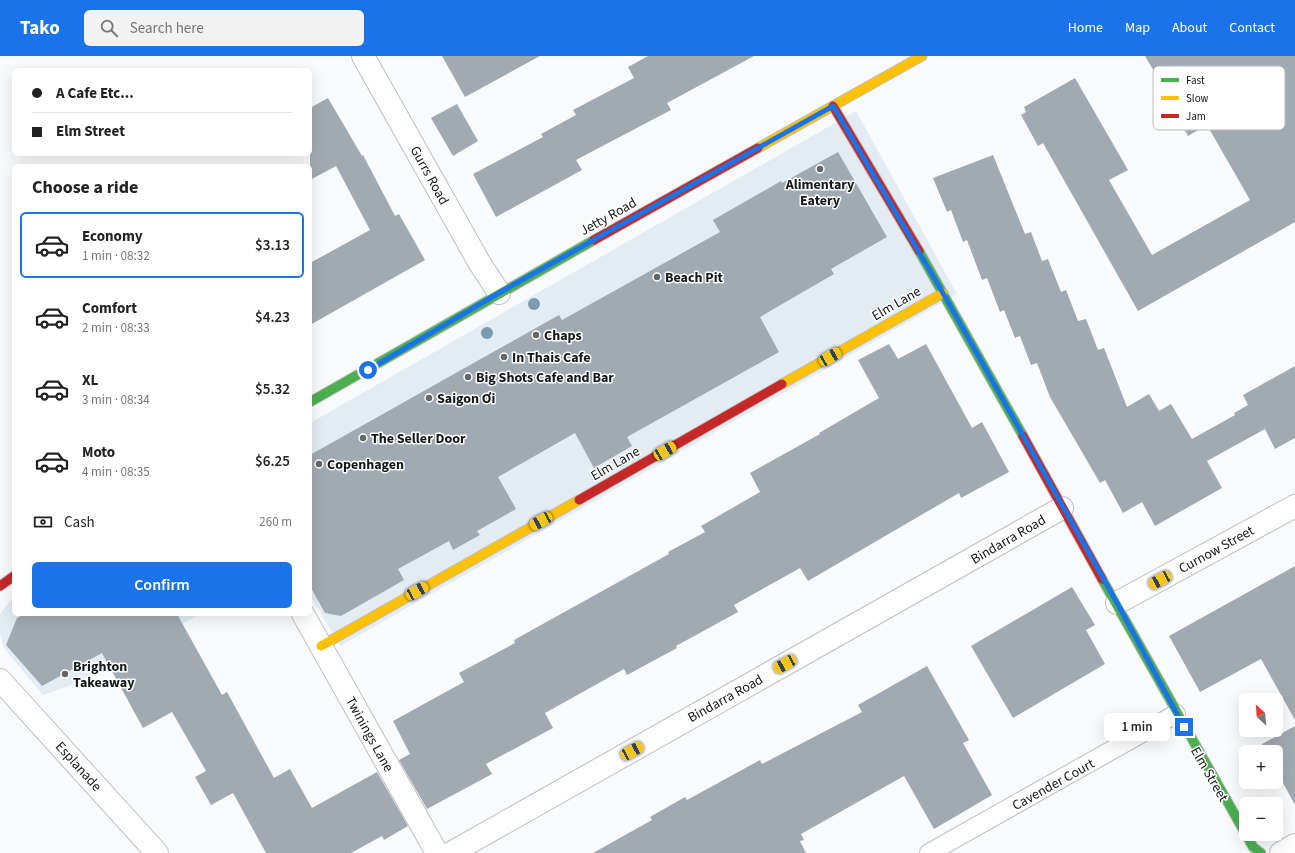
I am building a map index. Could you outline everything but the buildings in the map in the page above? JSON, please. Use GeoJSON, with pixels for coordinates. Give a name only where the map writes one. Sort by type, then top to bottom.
{"type":"FeatureCollection","features":[{"type":"Feature","properties":{"kind":"street","name":"Gurrs Road"},"geometry":{"type":"LineString","coordinates":[[363,56],[479,262],[499,293]]}},
{"type":"Feature","properties":{"kind":"street","name":"Jetty Road"},"geometry":{"type":"LineString","coordinates":[[312,401],[499,293],[922,56]]}},
{"type":"Feature","properties":{"kind":"street","name":"Elm Street"},"geometry":{"type":"LineString","coordinates":[[833,106],[943,293],[1062,508],[1117,603],[1176,714],[1253,847],[1262,853]]}},
{"type":"Feature","properties":{"kind":"street","name":"Elm Lane"},"geometry":{"type":"LineString","coordinates":[[321,646],[943,293]]}},
{"type":"Feature","properties":{"kind":"street","name":"Curnow Street"},"geometry":{"type":"LineString","coordinates":[[1117,603],[1295,506]]}},
{"type":"Feature","properties":{"kind":"street","name":"Bindarra Road"},"geometry":{"type":"LineString","coordinates":[[451,853],[1062,508]]}},
{"type":"Feature","properties":{"kind":"street"},"geometry":{"type":"LineString","coordinates":[[0,586],[12,577]]}},
{"type":"Feature","properties":{"kind":"street","name":"Twinings Lane"},"geometry":{"type":"LineString","coordinates":[[304,616],[437,853]]}},
{"type":"Feature","properties":{"kind":"street","name":"Esplanade"},"geometry":{"type":"LineString","coordinates":[[0,680],[157,853]]}},
{"type":"Feature","properties":{"kind":"street"},"geometry":{"type":"LineString","coordinates":[[1281,853],[1295,845]]}},
{"type":"Feature","properties":{"kind":"lane","name":"Cavender Court"},"geometry":{"type":"LineString","coordinates":[[929,853],[1176,714]]}},
{"type":"Feature","properties":{"kind":"shaded area"},"geometry":{"type":"Polygon","coordinates":[[[856,111],[957,294],[340,646],[312,598],[312,422],[856,111]]]}},
{"type":"Feature","properties":{"kind":"shaded area"},"geometry":{"type":"Polygon","coordinates":[[[12,599],[12,616],[196,616],[69,686],[43,695],[4,648],[0,634],[0,614],[12,599]]]}},
{"type":"Feature","properties":{"kind":"traffic: fast"},"geometry":{"type":"LineString","coordinates":[[312,401],[594,240]]}},
{"type":"Feature","properties":{"kind":"traffic: fast"},"geometry":{"type":"LineString","coordinates":[[919,251],[1023,436]]}},
{"type":"Feature","properties":{"kind":"traffic: fast"},"geometry":{"type":"LineString","coordinates":[[1102,579],[1253,847],[1261,853]]}},
{"type":"Feature","properties":{"kind":"traffic: slow"},"geometry":{"type":"LineString","coordinates":[[758,148],[922,56]]}},
{"type":"Feature","properties":{"kind":"traffic: slow"},"geometry":{"type":"LineString","coordinates":[[782,384],[943,293]]}},
{"type":"Feature","properties":{"kind":"traffic: slow"},"geometry":{"type":"LineString","coordinates":[[321,646],[579,500]]}},
{"type":"Feature","properties":{"kind":"traffic: jam"},"geometry":{"type":"LineString","coordinates":[[833,106],[919,251]]}},
{"type":"Feature","properties":{"kind":"traffic: jam"},"geometry":{"type":"LineString","coordinates":[[594,240],[758,148]]}},
{"type":"Feature","properties":{"kind":"traffic: jam"},"geometry":{"type":"LineString","coordinates":[[579,500],[782,384]]}},
{"type":"Feature","properties":{"kind":"traffic: jam"},"geometry":{"type":"LineString","coordinates":[[1023,436],[1102,579]]}},
{"type":"Feature","properties":{"kind":"traffic: jam"},"geometry":{"type":"LineString","coordinates":[[0,586],[12,577]]}},
{"type":"Feature","properties":{"kind":"place","name":"Alimentary Eatery"},"geometry":{"type":"Point","coordinates":[820,169]}},
{"type":"Feature","properties":{"kind":"place","name":"Beach Pit"},"geometry":{"type":"Point","coordinates":[657,277]}},
{"type":"Feature","properties":{"kind":"place","name":"Chaps"},"geometry":{"type":"Point","coordinates":[536,335]}},
{"type":"Feature","properties":{"kind":"place","name":"In Thais Cafe"},"geometry":{"type":"Point","coordinates":[504,357]}},
{"type":"Feature","properties":{"kind":"place","name":"Big Shots Cafe and Bar"},"geometry":{"type":"Point","coordinates":[468,377]}},
{"type":"Feature","properties":{"kind":"place","name":"Saigon Ơi"},"geometry":{"type":"Point","coordinates":[429,398]}},
{"type":"Feature","properties":{"kind":"place","name":"The Seller Door"},"geometry":{"type":"Point","coordinates":[363,438]}},
{"type":"Feature","properties":{"kind":"place","name":"Copenhagen"},"geometry":{"type":"Point","coordinates":[319,464]}},
{"type":"Feature","properties":{"kind":"place","name":"Brighton Takeaway"},"geometry":{"type":"Point","coordinates":[65,674]}},
{"type":"Feature","properties":{"kind":"route"},"geometry":{"type":"LineString","coordinates":[[368,370],[499,293],[833,106],[943,293],[1117,603],[1184,727]]}}]}
